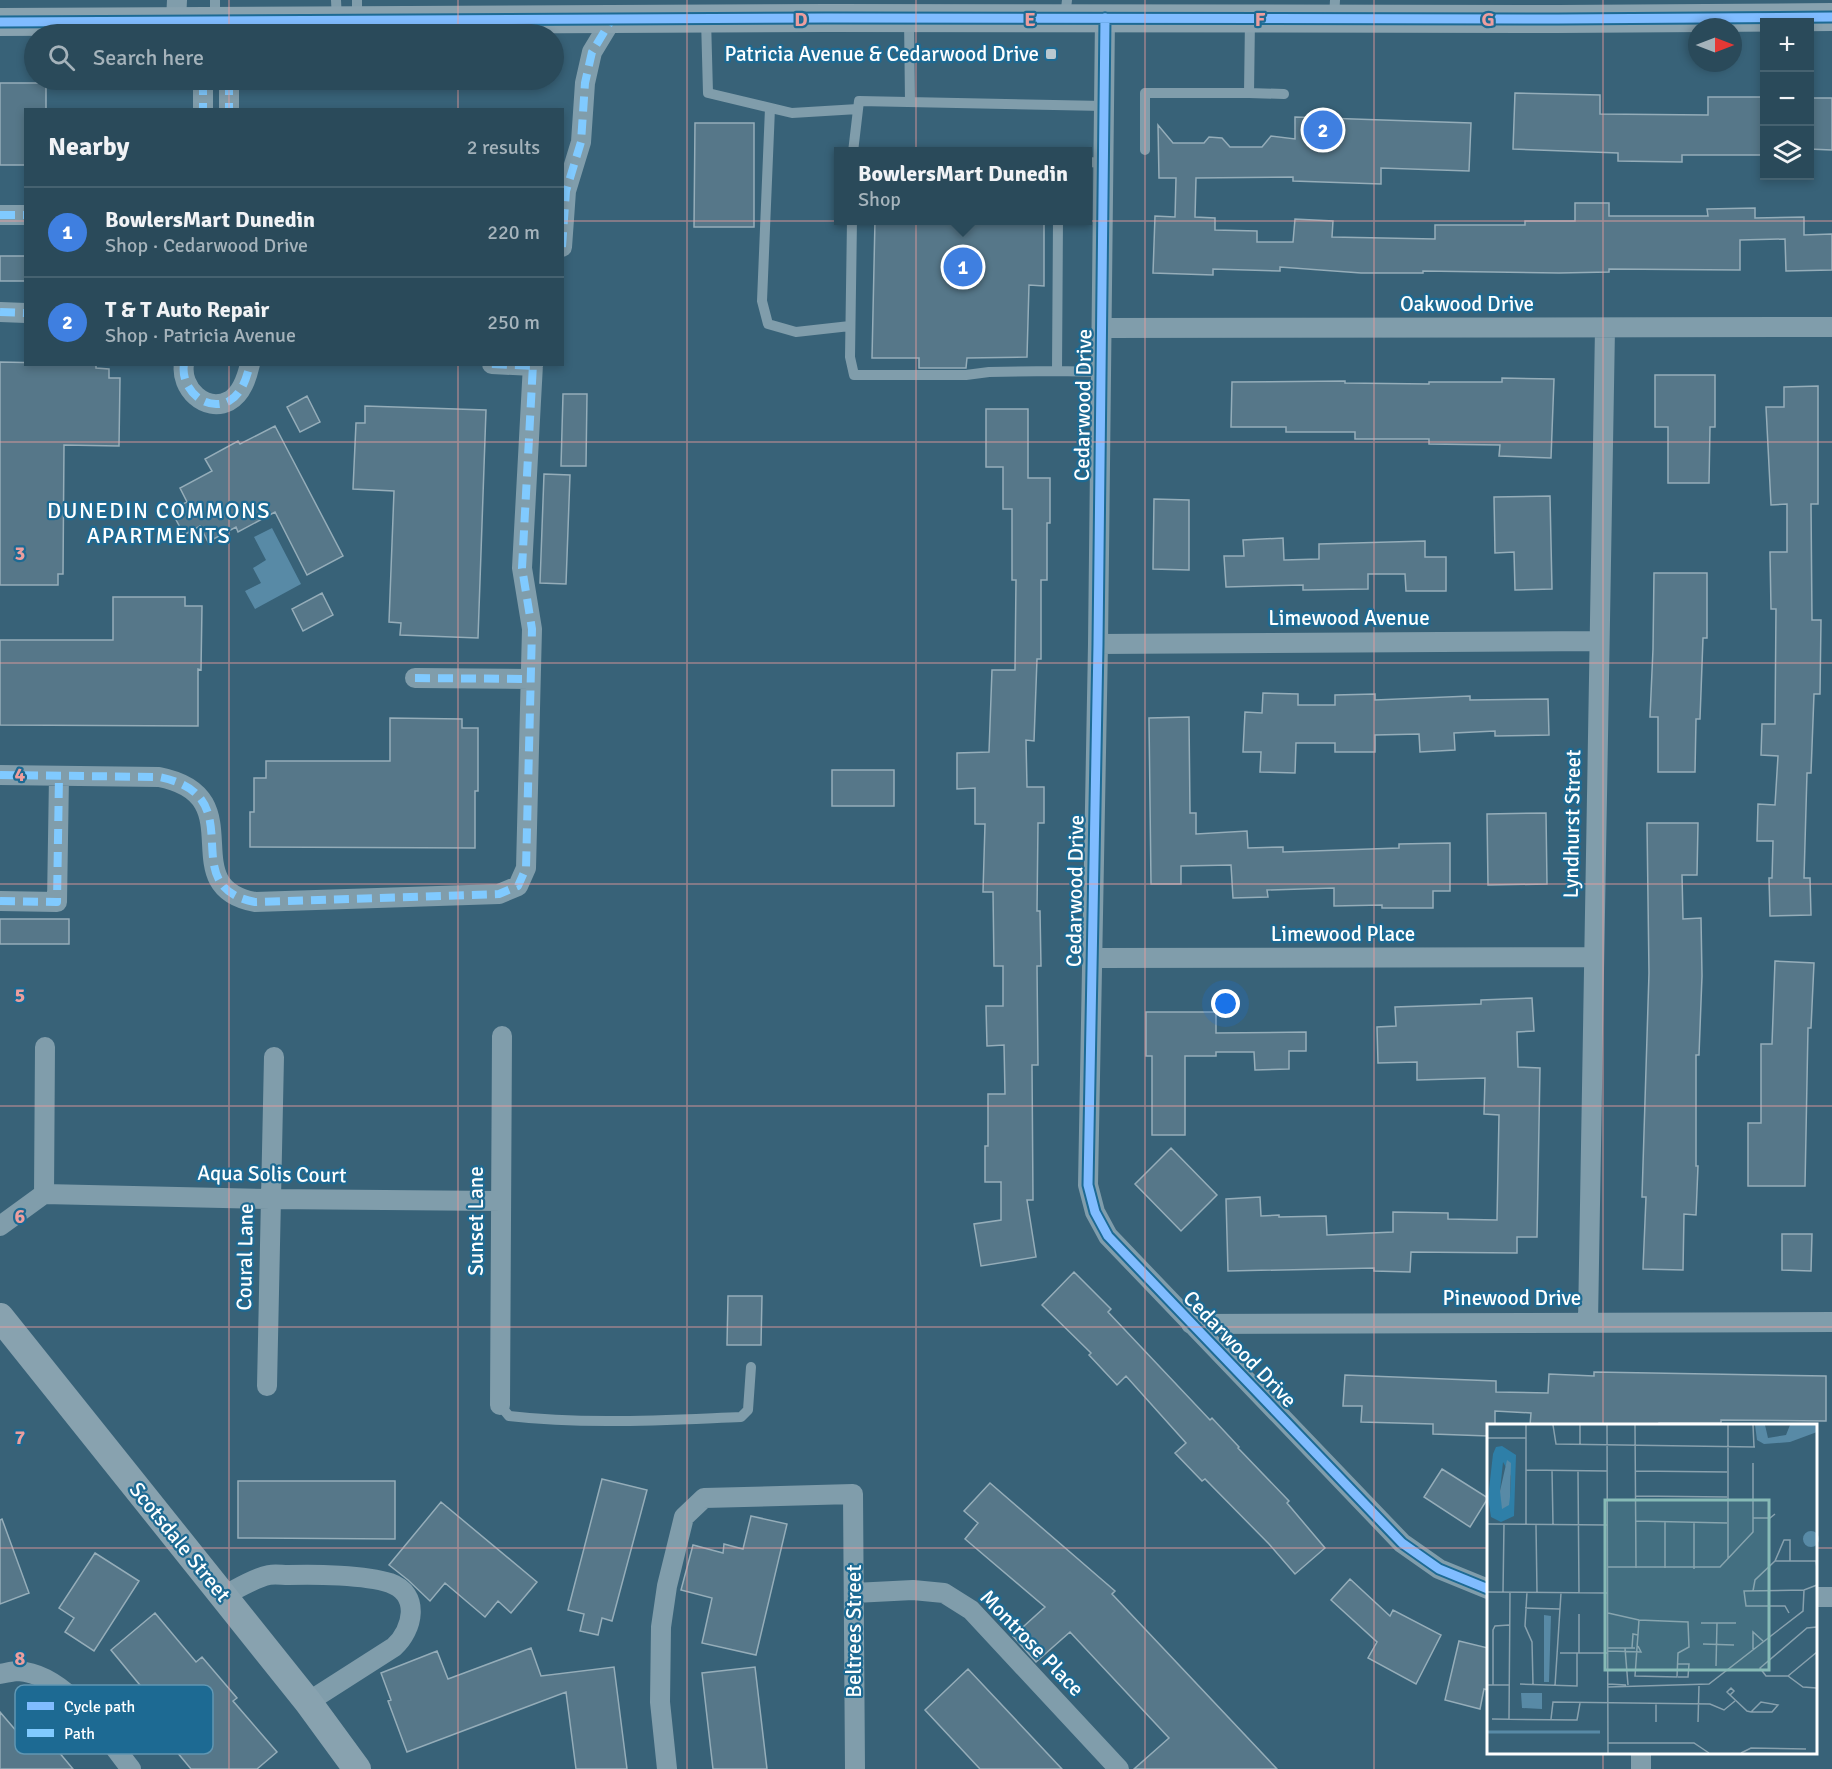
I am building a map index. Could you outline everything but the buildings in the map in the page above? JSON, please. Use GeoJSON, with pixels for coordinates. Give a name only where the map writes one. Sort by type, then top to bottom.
{"type":"FeatureCollection","features":[{"type":"Feature","properties":{"kind":"street"},"geometry":{"type":"LineString","coordinates":[[0,22],[206,19],[347,10],[467,15],[560,15],[612,19],[706,19],[827,9],[909,18],[1066,9],[1105,18],[1245,15],[1334,9],[1500,14],[1558,10],[1832,17]]}},
{"type":"Feature","properties":{"kind":"street","name":"Cedarwood Drive"},"geometry":{"type":"LineString","coordinates":[[1105,18],[1104,106],[1096,162],[1102,328],[1088,1185],[1095,1212],[1108,1236],[1402,1543],[1439,1569],[1487,1589]]}},
{"type":"Feature","properties":{"kind":"street"},"geometry":{"type":"LineString","coordinates":[[564,219],[566,191],[581,142],[585,83],[592,52],[612,19]]}},
{"type":"Feature","properties":{"kind":"street"},"geometry":{"type":"LineString","coordinates":[[203,90],[203,108]]}},
{"type":"Feature","properties":{"kind":"street"},"geometry":{"type":"LineString","coordinates":[[229,90],[229,108]]}},
{"type":"Feature","properties":{"kind":"street"},"geometry":{"type":"LineString","coordinates":[[0,215],[24,215]]}},
{"type":"Feature","properties":{"kind":"street"},"geometry":{"type":"LineString","coordinates":[[0,312],[24,313]]}},
{"type":"Feature","properties":{"kind":"street","name":"Oakwood Drive"},"geometry":{"type":"LineString","coordinates":[[1102,328],[1832,327]]}},
{"type":"Feature","properties":{"kind":"street","name":"Lyndhurst Street"},"geometry":{"type":"LineString","coordinates":[[1588,1322],[1605,328]]}},
{"type":"Feature","properties":{"kind":"street"},"geometry":{"type":"LineString","coordinates":[[184,366],[183,373],[187,387],[194,396],[206,402],[218,404],[229,401],[240,391],[250,366]]}},
{"type":"Feature","properties":{"kind":"street"},"geometry":{"type":"LineString","coordinates":[[0,775],[159,777],[177,781],[193,790],[204,803],[211,817],[212,862],[217,879],[240,899],[255,902],[499,894],[518,886],[526,868],[532,629],[522,568],[533,366]]}},
{"type":"Feature","properties":{"kind":"street","name":"Limewood Avenue"},"geometry":{"type":"LineString","coordinates":[[1098,644],[1599,641]]}},
{"type":"Feature","properties":{"kind":"street"},"geometry":{"type":"LineString","coordinates":[[415,678],[529,679]]}},
{"type":"Feature","properties":{"kind":"street"},"geometry":{"type":"LineString","coordinates":[[0,901],[57,902],[59,776]]}},
{"type":"Feature","properties":{"kind":"street","name":"Limewood Place"},"geometry":{"type":"LineString","coordinates":[[1092,958],[1593,957]]}},
{"type":"Feature","properties":{"kind":"street","name":"Sunset Lane"},"geometry":{"type":"LineString","coordinates":[[500,1405],[499,1200],[502,1036]]}},
{"type":"Feature","properties":{"kind":"street"},"geometry":{"type":"LineString","coordinates":[[0,1226],[44,1194],[45,1047]]}},
{"type":"Feature","properties":{"kind":"street","name":"Coural Lane"},"geometry":{"type":"LineString","coordinates":[[267,1386],[273,1057]]}},
{"type":"Feature","properties":{"kind":"street","name":"Aqua Solis Court"},"geometry":{"type":"LineString","coordinates":[[44,1194],[270,1199],[499,1200]]}},
{"type":"Feature","properties":{"kind":"street","name":"Scotsdale Street"},"geometry":{"type":"LineString","coordinates":[[0,1317],[308,1702],[357,1769]]}},
{"type":"Feature","properties":{"kind":"street","name":"Pinewood Drive"},"geometry":{"type":"LineString","coordinates":[[1191,1324],[1832,1322]]}},
{"type":"Feature","properties":{"kind":"street","name":"Beltrees Street"},"geometry":{"type":"LineString","coordinates":[[667,1769],[660,1702],[661,1627],[667,1586],[684,1517],[704,1498],[853,1494],[855,1769]]}},
{"type":"Feature","properties":{"kind":"street"},"geometry":{"type":"LineString","coordinates":[[223,1596],[270,1575],[314,1575],[378,1580],[393,1584],[405,1594],[412,1610],[409,1626],[403,1639],[308,1702]]}},
{"type":"Feature","properties":{"kind":"street","name":"Montrose Place"},"geometry":{"type":"LineString","coordinates":[[854,1593],[913,1590],[944,1593],[971,1610],[1119,1769]]}},
{"type":"Feature","properties":{"kind":"street"},"geometry":{"type":"LineString","coordinates":[[0,1674],[19,1671],[49,1680],[56,1685]]}},
{"type":"Feature","properties":{"kind":"street"},"geometry":{"type":"LineString","coordinates":[[119,1754],[131,1769]]}},
{"type":"Feature","properties":{"kind":"lane"},"geometry":{"type":"LineString","coordinates":[[1245,15],[1249,93]]}},
{"type":"Feature","properties":{"kind":"lane"},"geometry":{"type":"LineString","coordinates":[[909,18],[910,102]]}},
{"type":"Feature","properties":{"kind":"lane"},"geometry":{"type":"LineString","coordinates":[[706,19],[708,93],[792,112],[858,109]]}},
{"type":"Feature","properties":{"kind":"lane"},"geometry":{"type":"LineString","coordinates":[[1145,150],[1145,93],[1284,94]]}},
{"type":"Feature","properties":{"kind":"lane"},"geometry":{"type":"LineString","coordinates":[[854,147],[859,101],[1104,106]]}},
{"type":"Feature","properties":{"kind":"lane"},"geometry":{"type":"LineString","coordinates":[[770,108],[762,301],[768,324],[796,332],[850,326]]}},
{"type":"Feature","properties":{"kind":"lane"},"geometry":{"type":"LineString","coordinates":[[852,225],[850,357],[854,375],[966,375],[1057,370],[1101,372]]}},
{"type":"Feature","properties":{"kind":"lane"},"geometry":{"type":"LineString","coordinates":[[1057,370],[1058,225]]}},
{"type":"Feature","properties":{"kind":"lane"},"geometry":{"type":"LineString","coordinates":[[500,1405],[509,1416],[544,1420],[651,1421],[741,1417],[748,1410],[751,1367]]}},
{"type":"Feature","properties":{"kind":"water"},"geometry":{"type":"Polygon","coordinates":[[[272,528],[301,584],[255,609],[245,591],[261,583],[253,568],[266,560],[254,537],[272,528]]]}},
{"type":"Feature","properties":{"kind":"marked path"},"geometry":{"type":"LineString","coordinates":[[564,219],[566,191],[581,142],[585,83],[592,52],[612,19]]}},
{"type":"Feature","properties":{"kind":"marked path"},"geometry":{"type":"LineString","coordinates":[[203,90],[203,108]]}},
{"type":"Feature","properties":{"kind":"marked path"},"geometry":{"type":"LineString","coordinates":[[229,90],[229,108]]}},
{"type":"Feature","properties":{"kind":"marked path"},"geometry":{"type":"LineString","coordinates":[[0,215],[24,215]]}},
{"type":"Feature","properties":{"kind":"marked path"},"geometry":{"type":"LineString","coordinates":[[0,312],[24,313]]}},
{"type":"Feature","properties":{"kind":"marked path"},"geometry":{"type":"LineString","coordinates":[[184,366],[186,382],[190,389],[196,396],[211,404],[220,404],[234,398],[241,390],[249,366]]}},
{"type":"Feature","properties":{"kind":"marked path"},"geometry":{"type":"LineString","coordinates":[[0,775],[159,777],[188,787],[203,802],[210,821],[213,860],[218,878],[231,893],[255,902],[499,894],[518,886],[526,868],[532,629],[522,568],[533,366]]}},
{"type":"Feature","properties":{"kind":"marked path"},"geometry":{"type":"LineString","coordinates":[[415,678],[529,679]]}},
{"type":"Feature","properties":{"kind":"marked path"},"geometry":{"type":"LineString","coordinates":[[0,901],[57,902],[59,776]]}},
{"type":"Feature","properties":{"kind":"cycle path"},"geometry":{"type":"LineString","coordinates":[[0,22],[1832,17]]}},
{"type":"Feature","properties":{"kind":"cycle path"},"geometry":{"type":"LineString","coordinates":[[1105,18],[1098,644],[1088,1185],[1095,1212],[1108,1236],[1402,1543],[1439,1569],[1487,1589]]}},
{"type":"Feature","properties":{"kind":"place","name":"Patricia Avenue & Cedarwood Drive"},"geometry":{"type":"Point","coordinates":[1051,54]}},
{"type":"Feature","properties":{"kind":"place","name":"T & T Auto Repair"},"geometry":{"type":"Point","coordinates":[1323,130]}},
{"type":"Feature","properties":{"kind":"place","name":"BowlersMart Dunedin"},"geometry":{"type":"Point","coordinates":[963,267]}},
{"type":"Feature","properties":{"kind":"district","name":"DUNEDIN COMMONS APARTMENTS"},"geometry":{"type":"Point","coordinates":[159,522]}}]}
